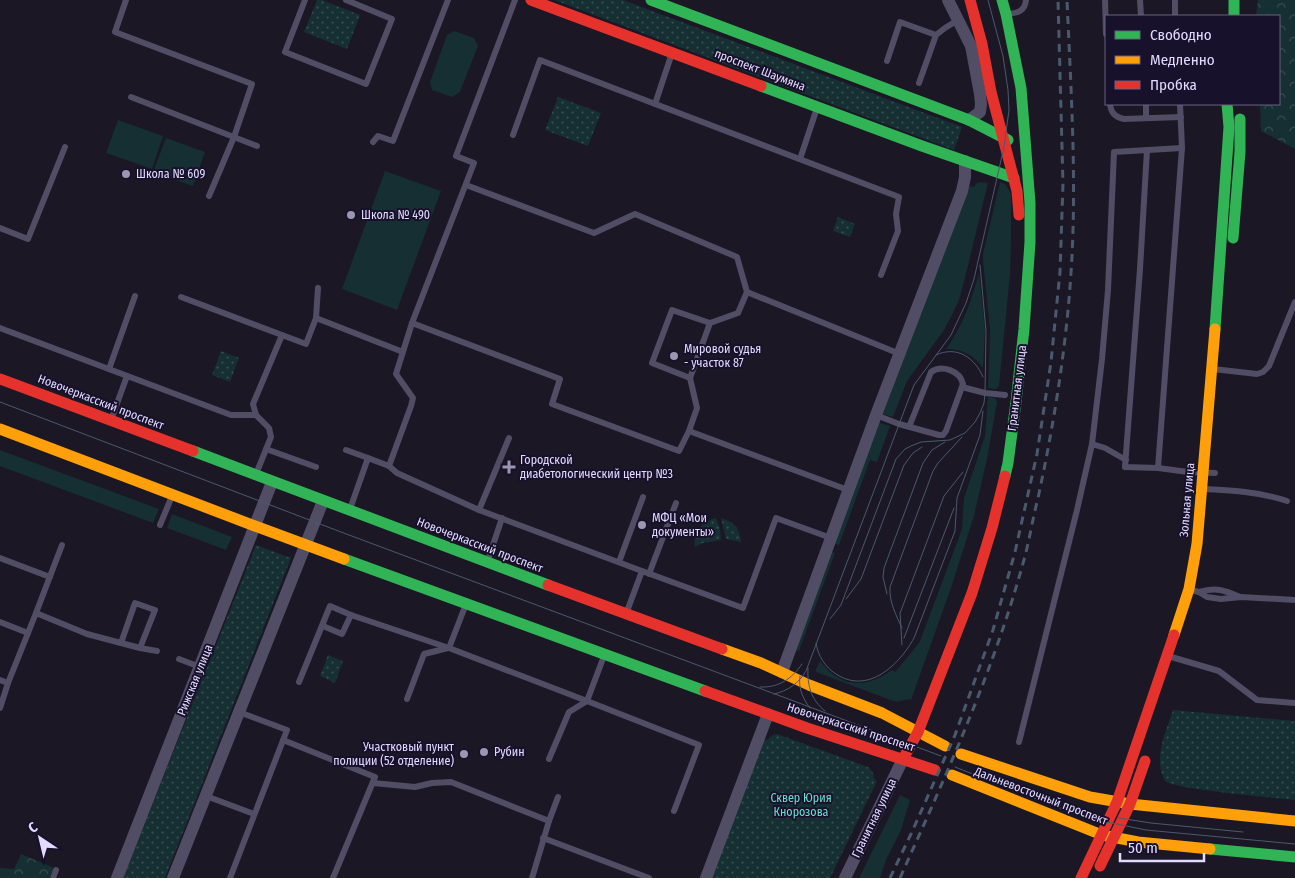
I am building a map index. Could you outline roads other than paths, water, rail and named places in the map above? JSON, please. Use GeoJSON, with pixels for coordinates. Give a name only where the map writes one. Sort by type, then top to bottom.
{"type":"FeatureCollection","features":[{"type":"Feature","properties":{"kind":"street","name":"проспект Шаумяна"},"geometry":{"type":"LineString","coordinates":[[531,0],[817,107],[1014,178]]}},
{"type":"Feature","properties":{"kind":"street"},"geometry":{"type":"LineString","coordinates":[[651,0],[969,120],[1026,148]]}},
{"type":"Feature","properties":{"kind":"street","name":"Гранитная улица"},"geometry":{"type":"LineString","coordinates":[[948,0],[958,20],[976,45],[991,92],[1014,178],[1018,203],[1019,242],[1012,338]]}},
{"type":"Feature","properties":{"kind":"street","name":"Гранитная улица"},"geometry":{"type":"LineString","coordinates":[[969,120],[980,112],[981,104],[970,0]]}},
{"type":"Feature","properties":{"kind":"street","name":"Гранитная улица"},"geometry":{"type":"LineString","coordinates":[[845,878],[902,759],[913,729],[972,593],[992,528],[1008,463],[1024,329],[1030,242],[1030,203],[1020,88],[1002,0]]}},
{"type":"Feature","properties":{"kind":"street"},"geometry":{"type":"LineString","coordinates":[[1234,0],[1234,15]]}},
{"type":"Feature","properties":{"kind":"street","name":"Зольная улица"},"geometry":{"type":"LineString","coordinates":[[1195,606],[1194,590],[1197,544],[1209,492],[1221,370],[1229,127],[1227,105]]}},
{"type":"Feature","properties":{"kind":"street"},"geometry":{"type":"LineString","coordinates":[[1232,250],[1240,152],[1240,111]]}},
{"type":"Feature","properties":{"kind":"street"},"geometry":{"type":"LineString","coordinates":[[980,166],[1008,158],[1026,148]]}},
{"type":"Feature","properties":{"kind":"street"},"geometry":{"type":"LineString","coordinates":[[782,672],[876,414],[962,191],[965,178],[965,161]]}},
{"type":"Feature","properties":{"kind":"street","name":"Новочеркасский проспект"},"geometry":{"type":"LineString","coordinates":[[0,379],[255,476],[761,663],[809,685],[882,713],[945,746]]}},
{"type":"Feature","properties":{"kind":"street","name":"Новочеркасский проспект"},"geometry":{"type":"LineString","coordinates":[[0,429],[172,495],[604,655],[860,746],[935,770]]}},
{"type":"Feature","properties":{"kind":"street","name":"Рижская улица"},"geometry":{"type":"LineString","coordinates":[[116,878],[272,482]]}},
{"type":"Feature","properties":{"kind":"street"},"geometry":{"type":"LineString","coordinates":[[173,878],[323,501]]}},
{"type":"Feature","properties":{"kind":"street","name":"Зольная улица"},"geometry":{"type":"LineString","coordinates":[[1081,878],[1117,802],[1175,659],[1208,543]]}},
{"type":"Feature","properties":{"kind":"street","name":"Гранитная улица"},"geometry":{"type":"LineString","coordinates":[[913,713],[913,729]]}},
{"type":"Feature","properties":{"kind":"street"},"geometry":{"type":"LineString","coordinates":[[706,878],[768,714]]}},
{"type":"Feature","properties":{"kind":"street"},"geometry":{"type":"LineString","coordinates":[[1094,878],[1130,804],[1149,749]]}},
{"type":"Feature","properties":{"kind":"street","name":"Дальневосточный проспект"},"geometry":{"type":"LineString","coordinates":[[963,754],[1090,797],[1130,804],[1295,822]]}},
{"type":"Feature","properties":{"kind":"street","name":"Дальневосточный проспект"},"geometry":{"type":"LineString","coordinates":[[954,776],[1102,835],[1114,838],[1295,857]]}},
{"type":"Feature","properties":{"kind":"lane"},"geometry":{"type":"LineString","coordinates":[[126,0],[114,32],[252,84],[234,136],[209,196]]}},
{"type":"Feature","properties":{"kind":"lane"},"geometry":{"type":"LineString","coordinates":[[305,0],[285,52],[366,84],[392,18],[346,0]]}},
{"type":"Feature","properties":{"kind":"lane"},"geometry":{"type":"LineString","coordinates":[[373,142],[378,136],[393,141],[448,0]]}},
{"type":"Feature","properties":{"kind":"lane"},"geometry":{"type":"LineString","coordinates":[[389,466],[413,398],[396,374],[412,323],[474,163],[456,156],[515,0]]}},
{"type":"Feature","properties":{"kind":"lane"},"geometry":{"type":"LineString","coordinates":[[1006,14],[1022,11],[1026,0]]}},
{"type":"Feature","properties":{"kind":"lane"},"geometry":{"type":"LineString","coordinates":[[1105,0],[1105,15]]}},
{"type":"Feature","properties":{"kind":"lane"},"geometry":{"type":"LineString","coordinates":[[1140,0],[1141,15]]}},
{"type":"Feature","properties":{"kind":"lane"},"geometry":{"type":"LineString","coordinates":[[1174,0],[1175,15]]}},
{"type":"Feature","properties":{"kind":"lane"},"geometry":{"type":"LineString","coordinates":[[920,83],[936,35],[958,20]]}},
{"type":"Feature","properties":{"kind":"lane"},"geometry":{"type":"LineString","coordinates":[[887,61],[900,22],[936,35]]}},
{"type":"Feature","properties":{"kind":"lane"},"geometry":{"type":"LineString","coordinates":[[655,104],[672,52]]}},
{"type":"Feature","properties":{"kind":"lane"},"geometry":{"type":"LineString","coordinates":[[513,135],[540,60],[899,197],[896,214],[898,231],[881,275]]}},
{"type":"Feature","properties":{"kind":"lane"},"geometry":{"type":"LineString","coordinates":[[131,97],[257,146]]}},
{"type":"Feature","properties":{"kind":"lane"},"geometry":{"type":"LineString","coordinates":[[1110,105],[1112,112],[1118,118],[1181,117]]}},
{"type":"Feature","properties":{"kind":"lane"},"geometry":{"type":"LineString","coordinates":[[1146,105],[1146,118]]}},
{"type":"Feature","properties":{"kind":"lane"},"geometry":{"type":"LineString","coordinates":[[1158,468],[1182,148],[1180,105]]}},
{"type":"Feature","properties":{"kind":"lane"},"geometry":{"type":"LineString","coordinates":[[800,160],[817,107]]}},
{"type":"Feature","properties":{"kind":"lane"},"geometry":{"type":"LineString","coordinates":[[0,228],[28,239],[65,147]]}},
{"type":"Feature","properties":{"kind":"lane"},"geometry":{"type":"LineString","coordinates":[[1019,742],[1092,444],[1108,290],[1114,152],[1182,148]]}},
{"type":"Feature","properties":{"kind":"lane"},"geometry":{"type":"LineString","coordinates":[[1147,150],[1125,467],[1211,470]]}},
{"type":"Feature","properties":{"kind":"lane"},"geometry":{"type":"LineString","coordinates":[[466,185],[594,233],[635,214],[737,257],[747,292],[738,313],[710,323],[672,310],[652,363],[690,378]]}},
{"type":"Feature","properties":{"kind":"lane"},"geometry":{"type":"LineString","coordinates":[[181,297],[306,344],[316,318],[318,288]]}},
{"type":"Feature","properties":{"kind":"lane"},"geometry":{"type":"LineString","coordinates":[[747,292],[900,354]]}},
{"type":"Feature","properties":{"kind":"lane"},"geometry":{"type":"LineString","coordinates":[[109,369],[136,296]]}},
{"type":"Feature","properties":{"kind":"lane"},"geometry":{"type":"LineString","coordinates":[[1221,370],[1257,374],[1263,372],[1269,366],[1295,302]]}},
{"type":"Feature","properties":{"kind":"lane"},"geometry":{"type":"LineString","coordinates":[[316,318],[403,352]]}},
{"type":"Feature","properties":{"kind":"lane"},"geometry":{"type":"LineString","coordinates":[[412,323],[560,379],[552,404],[679,451],[689,431],[697,408],[690,378],[710,323]]}},
{"type":"Feature","properties":{"kind":"lane"},"geometry":{"type":"LineString","coordinates":[[0,328],[231,416],[256,415]]}},
{"type":"Feature","properties":{"kind":"lane"},"geometry":{"type":"LineString","coordinates":[[255,476],[271,437],[269,428],[256,415],[253,404],[282,335]]}},
{"type":"Feature","properties":{"kind":"lane"},"geometry":{"type":"LineString","coordinates":[[876,414],[909,427],[939,435],[943,434],[946,431],[964,384],[960,376],[941,367],[935,368],[930,372],[909,427]]}},
{"type":"Feature","properties":{"kind":"lane"},"geometry":{"type":"LineString","coordinates":[[111,421],[127,376]]}},
{"type":"Feature","properties":{"kind":"lane"},"geometry":{"type":"LineString","coordinates":[[962,387],[985,393],[1005,395]]}},
{"type":"Feature","properties":{"kind":"lane"},"geometry":{"type":"LineString","coordinates":[[689,431],[848,490]]}},
{"type":"Feature","properties":{"kind":"lane"},"geometry":{"type":"LineString","coordinates":[[479,510],[509,438]]}},
{"type":"Feature","properties":{"kind":"lane"},"geometry":{"type":"LineString","coordinates":[[1092,444],[1105,448],[1126,460]]}},
{"type":"Feature","properties":{"kind":"lane"},"geometry":{"type":"LineString","coordinates":[[266,450],[316,467]]}},
{"type":"Feature","properties":{"kind":"lane"},"geometry":{"type":"LineString","coordinates":[[346,450],[389,466],[397,473],[479,510],[742,608],[776,518],[831,538]]}},
{"type":"Feature","properties":{"kind":"lane"},"geometry":{"type":"LineString","coordinates":[[349,510],[368,458]]}},
{"type":"Feature","properties":{"kind":"lane"},"geometry":{"type":"LineString","coordinates":[[1209,492],[1270,495],[1287,501]]}},
{"type":"Feature","properties":{"kind":"lane"},"geometry":{"type":"LineString","coordinates":[[160,526],[172,495]]}},
{"type":"Feature","properties":{"kind":"lane"},"geometry":{"type":"LineString","coordinates":[[619,562],[643,497]]}},
{"type":"Feature","properties":{"kind":"lane"},"geometry":{"type":"LineString","coordinates":[[626,614],[676,503]]}},
{"type":"Feature","properties":{"kind":"lane"},"geometry":{"type":"LineString","coordinates":[[487,562],[502,518]]}},
{"type":"Feature","properties":{"kind":"lane"},"geometry":{"type":"LineString","coordinates":[[0,708],[62,545]]}},
{"type":"Feature","properties":{"kind":"lane"},"geometry":{"type":"LineString","coordinates":[[0,558],[50,577]]}},
{"type":"Feature","properties":{"kind":"lane"},"geometry":{"type":"LineString","coordinates":[[1194,590],[1207,597],[1221,599],[1295,600]]}},
{"type":"Feature","properties":{"kind":"lane"},"geometry":{"type":"LineString","coordinates":[[121,643],[135,603],[155,610],[140,648]]}},
{"type":"Feature","properties":{"kind":"lane"},"geometry":{"type":"LineString","coordinates":[[449,648],[466,603]]}},
{"type":"Feature","properties":{"kind":"lane"},"geometry":{"type":"LineString","coordinates":[[299,682],[330,606],[449,648],[699,744],[674,811]]}},
{"type":"Feature","properties":{"kind":"lane"},"geometry":{"type":"LineString","coordinates":[[36,613],[87,634],[157,651]]}},
{"type":"Feature","properties":{"kind":"lane"},"geometry":{"type":"LineString","coordinates":[[323,626],[342,634],[351,614]]}},
{"type":"Feature","properties":{"kind":"lane"},"geometry":{"type":"LineString","coordinates":[[0,622],[28,633]]}},
{"type":"Feature","properties":{"kind":"lane"},"geometry":{"type":"LineString","coordinates":[[406,699],[424,654],[449,648]]}},
{"type":"Feature","properties":{"kind":"lane"},"geometry":{"type":"LineString","coordinates":[[550,759],[569,712],[586,701],[604,655]]}},
{"type":"Feature","properties":{"kind":"lane"},"geometry":{"type":"LineString","coordinates":[[179,659],[200,667]]}},
{"type":"Feature","properties":{"kind":"lane"},"geometry":{"type":"LineString","coordinates":[[1175,659],[1218,671],[1257,700],[1295,703]]}},
{"type":"Feature","properties":{"kind":"lane"},"geometry":{"type":"LineString","coordinates":[[0,680],[8,683]]}},
{"type":"Feature","properties":{"kind":"lane"},"geometry":{"type":"LineString","coordinates":[[230,878],[287,730],[239,712]]}},
{"type":"Feature","properties":{"kind":"lane"},"geometry":{"type":"LineString","coordinates":[[283,740],[375,777],[333,878]]}},
{"type":"Feature","properties":{"kind":"lane"},"geometry":{"type":"LineString","coordinates":[[373,783],[415,787],[432,783],[451,782],[549,820]]}},
{"type":"Feature","properties":{"kind":"lane"},"geometry":{"type":"LineString","coordinates":[[206,796],[254,814]]}},
{"type":"Feature","properties":{"kind":"lane"},"geometry":{"type":"LineString","coordinates":[[532,878],[543,838],[558,797]]}},
{"type":"Feature","properties":{"kind":"lane"},"geometry":{"type":"LineString","coordinates":[[543,838],[649,878]]}},
{"type":"Feature","properties":{"kind":"lane"},"geometry":{"type":"LineString","coordinates":[[53,878],[56,870]]}},
{"type":"Feature","properties":{"kind":"tram line"},"geometry":{"type":"LineString","coordinates":[[774,694],[793,686],[806,671],[914,385],[951,335],[966,303],[974,279],[1004,147],[1009,110],[1003,56],[988,0]]}},
{"type":"Feature","properties":{"kind":"tram line"},"geometry":{"type":"LineString","coordinates":[[830,619],[841,605],[896,459],[905,449],[921,442],[950,440],[965,433],[980,413],[985,393],[986,331],[980,265]]}},
{"type":"Feature","properties":{"kind":"tram line"},"geometry":{"type":"LineString","coordinates":[[936,355],[944,352],[964,355],[975,364],[983,377]]}},
{"type":"Feature","properties":{"kind":"tram line"},"geometry":{"type":"LineString","coordinates":[[0,402],[341,532],[941,756]]}},
{"type":"Feature","properties":{"kind":"tram line"},"geometry":{"type":"LineString","coordinates":[[816,643],[823,661],[832,671],[848,680],[860,681],[871,679],[881,674],[891,667],[908,648],[914,638],[955,531],[957,498],[980,435],[983,411]]}},
{"type":"Feature","properties":{"kind":"tram line"},"geometry":{"type":"LineString","coordinates":[[902,628],[892,603],[890,587],[933,471],[962,437]]}},
{"type":"Feature","properties":{"kind":"tram line"},"geometry":{"type":"LineString","coordinates":[[887,594],[883,577],[884,568],[923,463],[932,450],[945,442]]}},
{"type":"Feature","properties":{"kind":"tram line"},"geometry":{"type":"LineString","coordinates":[[846,599],[861,579],[904,465],[913,453],[922,447]]}},
{"type":"Feature","properties":{"kind":"tram line"},"geometry":{"type":"LineString","coordinates":[[902,645],[900,613],[944,496],[963,472]]}},
{"type":"Feature","properties":{"kind":"tram line"},"geometry":{"type":"LineString","coordinates":[[904,638],[954,508]]}},
{"type":"Feature","properties":{"kind":"tram line"},"geometry":{"type":"LineString","coordinates":[[760,687],[779,684],[794,674],[802,664]]}},
{"type":"Feature","properties":{"kind":"tram line"},"geometry":{"type":"LineString","coordinates":[[808,668],[811,692],[816,702],[825,711]]}},
{"type":"Feature","properties":{"kind":"tram line"},"geometry":{"type":"LineString","coordinates":[[800,676],[802,693],[810,708]]}},
{"type":"Feature","properties":{"kind":"tram line"},"geometry":{"type":"LineString","coordinates":[[955,767],[1060,808],[1107,822],[1146,830],[1295,844]]}},
{"type":"Feature","properties":{"kind":"tram line"},"geometry":{"type":"LineString","coordinates":[[1119,818],[1243,832]]}},
{"type":"Feature","properties":{"kind":"railway"},"geometry":{"type":"LineString","coordinates":[[890,878],[955,735],[993,630],[1015,552],[1037,454],[1051,362],[1060,272],[1063,184],[1058,0]]}},
{"type":"Feature","properties":{"kind":"railway"},"geometry":{"type":"LineString","coordinates":[[900,878],[969,720],[999,639],[1025,556],[1049,442],[1066,330],[1073,239],[1073,136],[1067,0]]}},
{"type":"Feature","properties":{"kind":"place","name":"Школа № 609"},"geometry":{"type":"Point","coordinates":[126,174]}},
{"type":"Feature","properties":{"kind":"place","name":"Школа № 490"},"geometry":{"type":"Point","coordinates":[351,215]}},
{"type":"Feature","properties":{"kind":"place","name":"Мировой судья - участок 87"},"geometry":{"type":"Point","coordinates":[674,356]}},
{"type":"Feature","properties":{"kind":"place","name":"Городской диабетологический центр №3"},"geometry":{"type":"Point","coordinates":[509,467]}},
{"type":"Feature","properties":{"kind":"place","name":"МФЦ «Мои документы»"},"geometry":{"type":"Point","coordinates":[642,525]}},
{"type":"Feature","properties":{"kind":"place","name":"Рубин"},"geometry":{"type":"Point","coordinates":[484,752]}},
{"type":"Feature","properties":{"kind":"place","name":"Участковый пункт полиции (52 отделение)"},"geometry":{"type":"Point","coordinates":[464,754]}},
{"type":"Feature","properties":{"kind":"park label","name":"Сквер Юрия Кнорозова"},"geometry":{"type":"Point","coordinates":[801,805]}}]}
